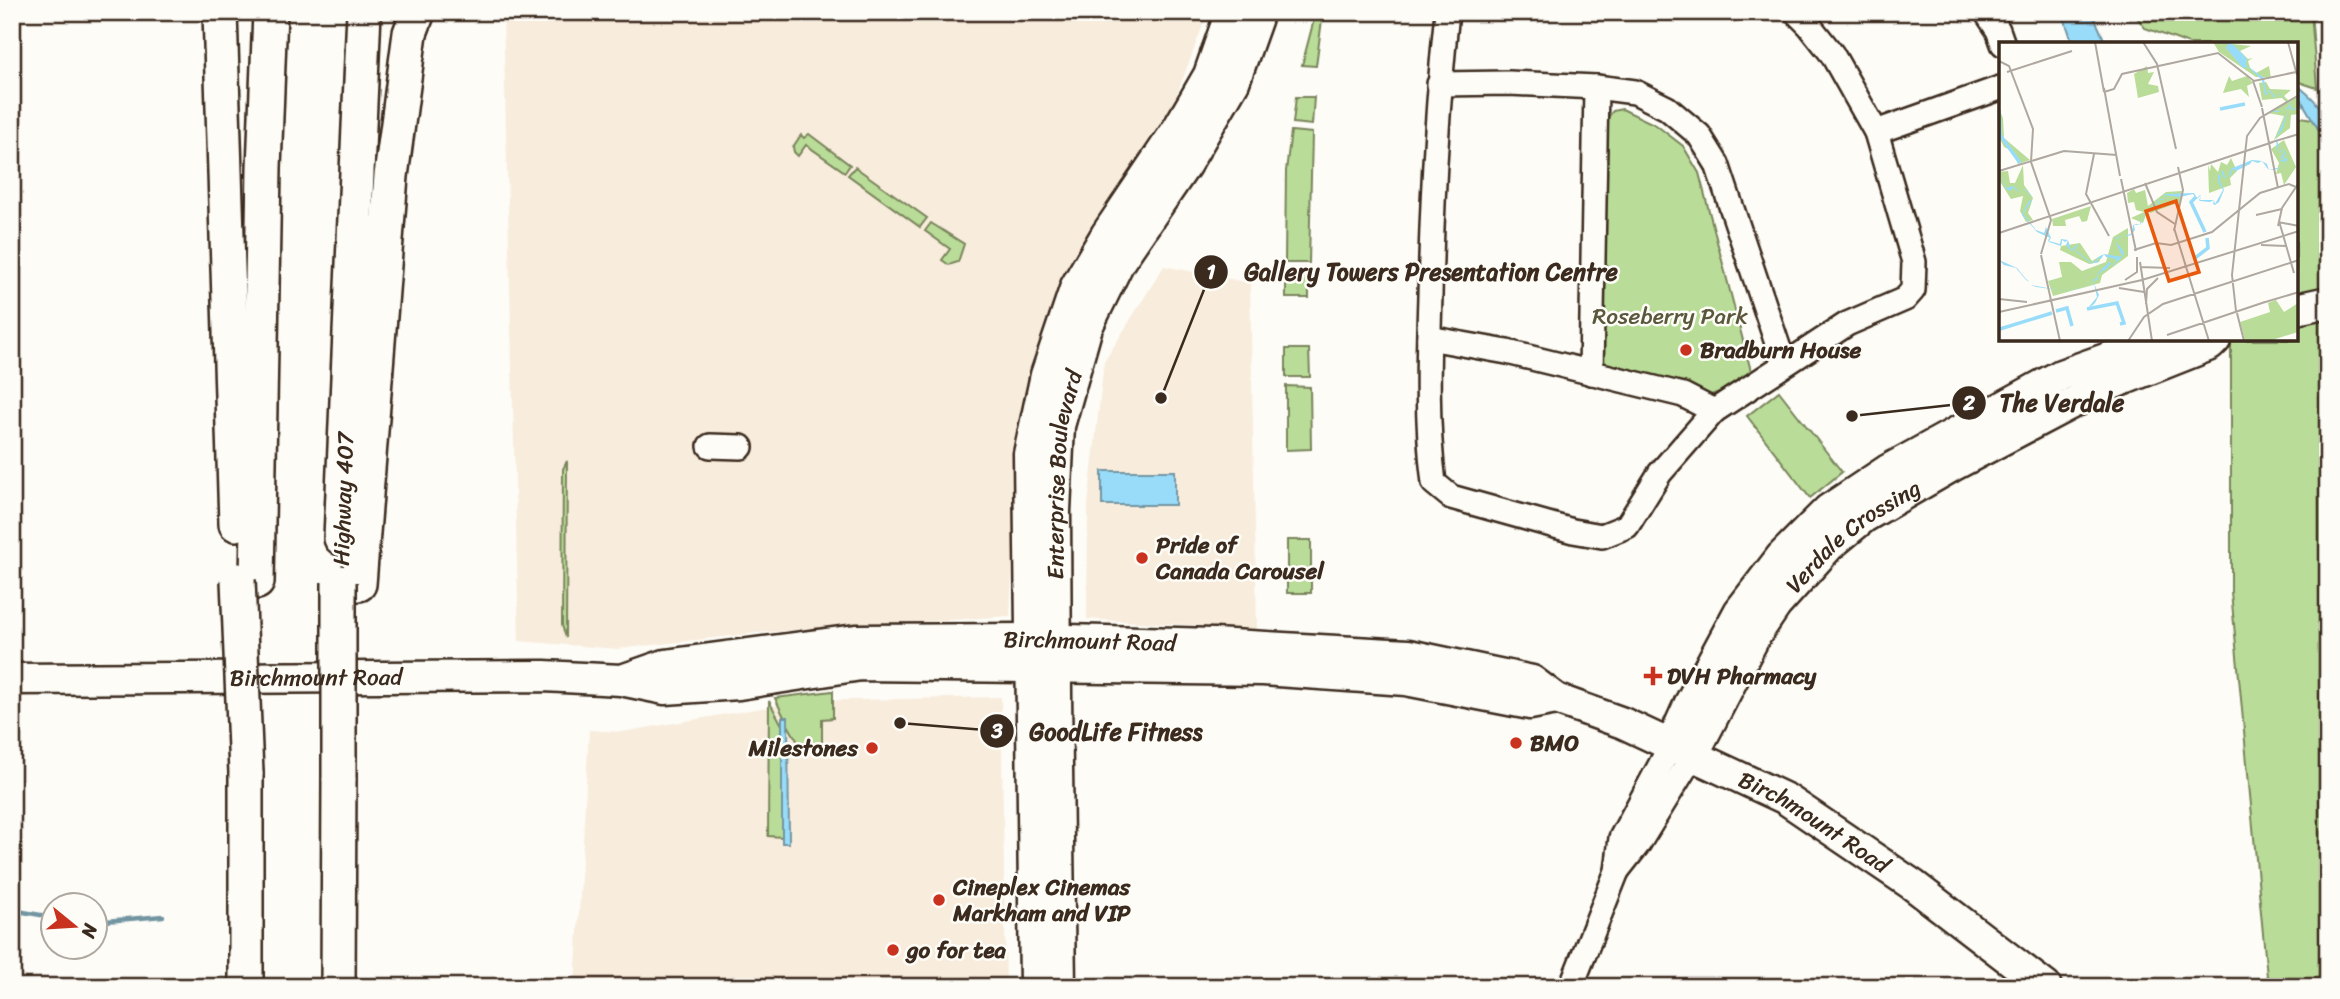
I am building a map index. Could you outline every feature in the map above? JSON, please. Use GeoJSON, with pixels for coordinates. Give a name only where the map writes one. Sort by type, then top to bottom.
{"type":"FeatureCollection","features":[{"type":"Feature","properties":{"kind":"highway"},"geometry":{"type":"LineString","coordinates":[[220,12],[232,351],[247,581]]}},
{"type":"Feature","properties":{"kind":"highway"},"geometry":{"type":"LineString","coordinates":[[246,987],[247,581],[270,12]]}},
{"type":"Feature","properties":{"kind":"highway","name":"Highway 407"},"geometry":{"type":"LineString","coordinates":[[338,987],[339,778],[349,583],[364,12]]}},
{"type":"Feature","properties":{"kind":"highway"},"geometry":{"type":"LineString","coordinates":[[349,583],[391,176],[410,33],[418,12]]}},
{"type":"Feature","properties":{"kind":"main road","name":"Enterprise Boulevard"},"geometry":{"type":"LineString","coordinates":[[1060,987],[1043,654],[1029,454],[1046,375],[1076,286],[1106,235],[1177,130],[1209,75],[1231,12]]}},
{"type":"Feature","properties":{"kind":"main road","name":"Enterprise Boulevard"},"geometry":{"type":"LineString","coordinates":[[1035,987],[1043,654],[1059,426],[1087,327],[1119,262],[1186,164],[1234,82],[1259,12]]}},
{"type":"Feature","properties":{"kind":"main road"},"geometry":{"type":"LineString","coordinates":[[2298,309],[2328,302]]}},
{"type":"Feature","properties":{"kind":"main road","name":"Verdale Crossing"},"geometry":{"type":"LineString","coordinates":[[1682,750],[1776,605],[1829,545],[1864,517],[1952,466],[2106,360],[2155,341]]}},
{"type":"Feature","properties":{"kind":"main road","name":"Verdale Crossing"},"geometry":{"type":"LineString","coordinates":[[2106,360],[2210,345],[2214,341]]}},
{"type":"Feature","properties":{"kind":"main road","name":"Birchmount Road"},"geometry":{"type":"LineString","coordinates":[[12,680],[544,676],[621,680],[665,665],[856,640],[1043,654],[1213,644],[1408,655],[1532,681],[1556,699],[1623,723],[1786,799],[1913,885],[2046,987]]}},
{"type":"Feature","properties":{"kind":"street"},"geometry":{"type":"LineString","coordinates":[[1447,12],[1439,84],[1431,237],[1429,338],[1431,458],[1434,484],[1451,497],[1573,531],[1601,536],[1627,526],[1660,473],[1714,411],[1847,324],[1905,299],[1913,290],[1914,262],[1876,132],[1832,54],[1796,12]]}},
{"type":"Feature","properties":{"kind":"street"},"geometry":{"type":"LineString","coordinates":[[1986,12],[2002,42]]}},
{"type":"Feature","properties":{"kind":"street"},"geometry":{"type":"LineString","coordinates":[[1439,84],[1509,83],[1596,87],[1635,92],[1667,108],[1699,135],[1717,164],[1784,364]]}},
{"type":"Feature","properties":{"kind":"street"},"geometry":{"type":"LineString","coordinates":[[1591,373],[1596,87]]}},
{"type":"Feature","properties":{"kind":"street"},"geometry":{"type":"LineString","coordinates":[[1876,132],[1999,88]]}},
{"type":"Feature","properties":{"kind":"street"},"geometry":{"type":"LineString","coordinates":[[1429,338],[1507,352],[1683,395],[1714,411]]}},
{"type":"Feature","properties":{"kind":"street"},"geometry":{"type":"LineString","coordinates":[[710,446],[741,447]]}},
{"type":"Feature","properties":{"kind":"street","name":"Verdale Crossing"},"geometry":{"type":"LineString","coordinates":[[1572,987],[1617,871],[1639,843],[1682,750]]}},
{"type":"Feature","properties":{"kind":"shaded area"},"geometry":{"type":"Polygon","coordinates":[[[503,12],[1208,12],[1166,123],[1077,259],[1019,418],[1010,616],[757,633],[617,649],[519,641],[503,12]]]}},
{"type":"Feature","properties":{"kind":"shaded area"},"geometry":{"type":"Polygon","coordinates":[[[1164,266],[1250,283],[1257,629],[1087,619],[1088,505],[1104,362],[1164,266]]]}},
{"type":"Feature","properties":{"kind":"shaded area"},"geometry":{"type":"Polygon","coordinates":[[[1001,697],[1006,987],[575,987],[589,730],[622,732],[803,701],[1001,697]]]}},
{"type":"Feature","properties":{"kind":"green space"},"geometry":{"type":"Polygon","coordinates":[[[1316,12],[1323,12],[1316,66],[1302,65],[1316,12]]]}},
{"type":"Feature","properties":{"kind":"green space"},"geometry":{"type":"Polygon","coordinates":[[[2133,12],[2311,12],[2317,88],[2298,82],[2298,42],[2184,42],[2145,28],[2133,12]]]}},
{"type":"Feature","properties":{"kind":"green space"},"geometry":{"type":"Polygon","coordinates":[[[1296,97],[1314,97],[1312,125],[1293,123],[1296,97]]]}},
{"type":"Feature","properties":{"kind":"green space","name":"Roseberry Park"},"geometry":{"type":"Polygon","coordinates":[[[1622,109],[1656,125],[1683,146],[1699,173],[1751,371],[1730,388],[1711,395],[1604,366],[1606,120],[1613,111],[1622,109]]]}},
{"type":"Feature","properties":{"kind":"green space"},"geometry":{"type":"Polygon","coordinates":[[[2298,116],[2328,122],[2328,987],[2268,987],[2231,592],[2231,341],[2298,341],[2298,116]]]}},
{"type":"Feature","properties":{"kind":"green space"},"geometry":{"type":"Polygon","coordinates":[[[1291,131],[1312,133],[1309,263],[1285,263],[1286,171],[1291,131]]]}},
{"type":"Feature","properties":{"kind":"green space"},"geometry":{"type":"Polygon","coordinates":[[[809,134],[850,165],[845,172],[806,145],[798,156],[794,152],[793,147],[801,135],[804,138],[809,134]]]}},
{"type":"Feature","properties":{"kind":"green space"},"geometry":{"type":"Polygon","coordinates":[[[855,167],[927,218],[920,227],[848,175],[855,167]]]}},
{"type":"Feature","properties":{"kind":"green space"},"geometry":{"type":"Polygon","coordinates":[[[931,223],[964,244],[958,262],[949,265],[942,260],[950,249],[925,231],[931,223]]]}},
{"type":"Feature","properties":{"kind":"green space"},"geometry":{"type":"Polygon","coordinates":[[[1286,274],[1309,274],[1309,298],[1286,298],[1286,274]]]}},
{"type":"Feature","properties":{"kind":"green space"},"geometry":{"type":"Polygon","coordinates":[[[1286,349],[1309,349],[1310,377],[1286,377],[1286,349]]]}},
{"type":"Feature","properties":{"kind":"green space"},"geometry":{"type":"Polygon","coordinates":[[[1286,386],[1310,387],[1311,449],[1286,450],[1286,386]]]}},
{"type":"Feature","properties":{"kind":"green space"},"geometry":{"type":"Polygon","coordinates":[[[1779,391],[1842,472],[1810,498],[1747,416],[1779,391]]]}},
{"type":"Feature","properties":{"kind":"green space"},"geometry":{"type":"Polygon","coordinates":[[[567,461],[566,638],[562,625],[563,469],[567,461]]]}},
{"type":"Feature","properties":{"kind":"green space"},"geometry":{"type":"Polygon","coordinates":[[[1287,540],[1311,540],[1311,593],[1287,593],[1287,540]]]}},
{"type":"Feature","properties":{"kind":"green space"},"geometry":{"type":"Polygon","coordinates":[[[833,691],[833,718],[822,719],[822,750],[802,749],[788,725],[788,717],[784,717],[775,698],[833,691]]]}},
{"type":"Feature","properties":{"kind":"green space"},"geometry":{"type":"Polygon","coordinates":[[[769,701],[782,725],[782,837],[768,836],[769,701]]]}},
{"type":"Feature","properties":{"kind":"water"},"geometry":{"type":"Polygon","coordinates":[[[2062,12],[2092,12],[2105,42],[2072,42],[2062,12]]]}},
{"type":"Feature","properties":{"kind":"water"},"geometry":{"type":"Polygon","coordinates":[[[2298,86],[2324,115],[2328,132],[2328,156],[2323,137],[2298,98],[2298,86]]]}},
{"type":"Feature","properties":{"kind":"water"},"geometry":{"type":"Polygon","coordinates":[[[1102,471],[1175,471],[1175,505],[1102,505],[1102,471]]]}},
{"type":"Feature","properties":{"kind":"water"},"geometry":{"type":"Polygon","coordinates":[[[782,717],[788,717],[789,843],[782,843],[782,717]]]}},
{"type":"Feature","properties":{"kind":"waterway"},"geometry":{"type":"LineString","coordinates":[[12,910],[38,915]]}},
{"type":"Feature","properties":{"kind":"waterway"},"geometry":{"type":"LineString","coordinates":[[108,921],[163,916]]}},
{"type":"Feature","properties":{"kind":"place","name":"Bradburn House"},"geometry":{"type":"Point","coordinates":[1686,350]}},
{"type":"Feature","properties":{"kind":"place","name":"Gallery Towers Presentation Centre"},"geometry":{"type":"Point","coordinates":[1161,398]}},
{"type":"Feature","properties":{"kind":"place","name":"The Verdale"},"geometry":{"type":"Point","coordinates":[1852,416]}},
{"type":"Feature","properties":{"kind":"place","name":"Pride of Canada Carousel"},"geometry":{"type":"Point","coordinates":[1142,558]}},
{"type":"Feature","properties":{"kind":"place","name":"DVH Pharmacy"},"geometry":{"type":"Point","coordinates":[1653,676]}},
{"type":"Feature","properties":{"kind":"place","name":"GoodLife Fitness"},"geometry":{"type":"Point","coordinates":[900,723]}},
{"type":"Feature","properties":{"kind":"place","name":"BMO"},"geometry":{"type":"Point","coordinates":[1516,743]}},
{"type":"Feature","properties":{"kind":"place","name":"Milestones"},"geometry":{"type":"Point","coordinates":[872,748]}},
{"type":"Feature","properties":{"kind":"place","name":"Cineplex Cinemas Markham and VIP"},"geometry":{"type":"Point","coordinates":[939,900]}},
{"type":"Feature","properties":{"kind":"place","name":"go for tea"},"geometry":{"type":"Point","coordinates":[893,950]}}]}
